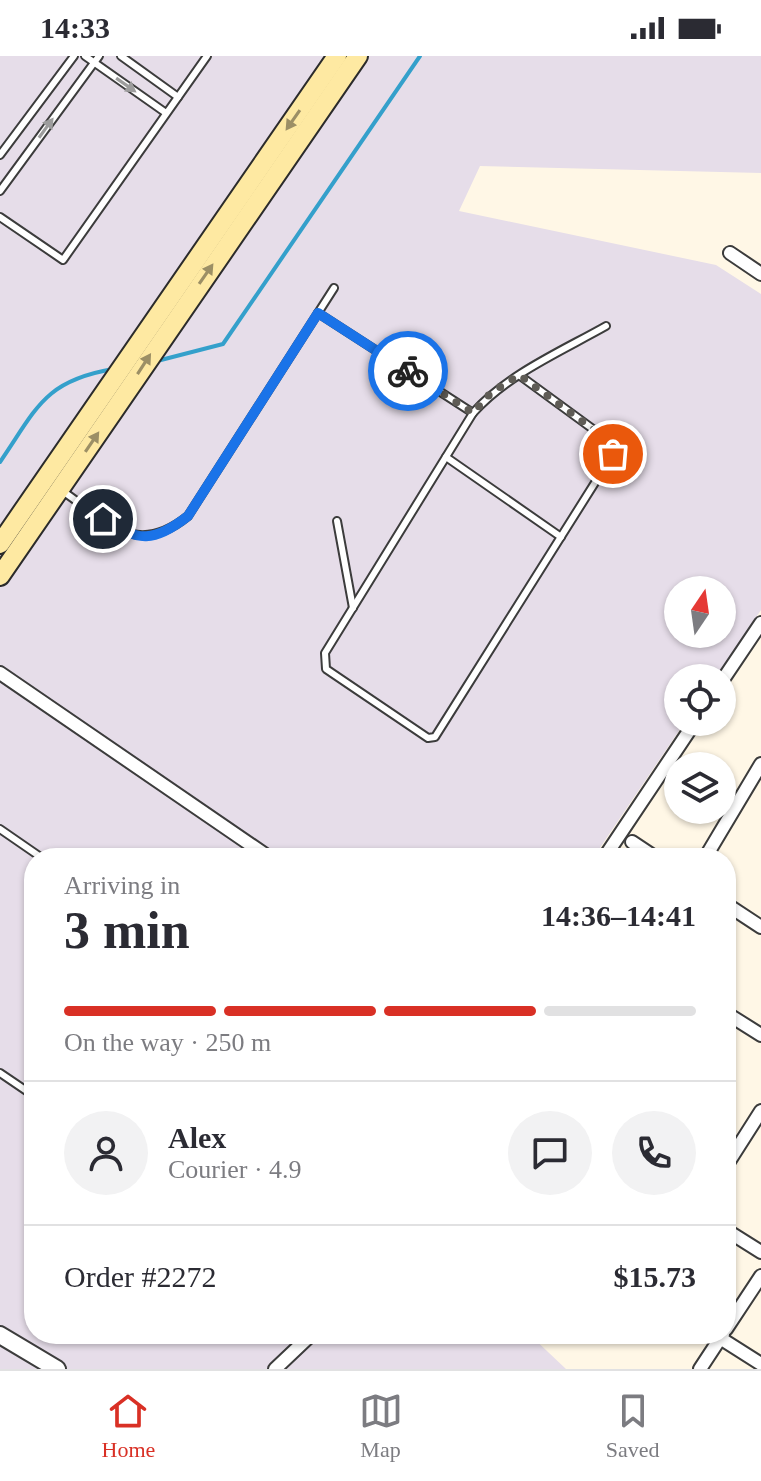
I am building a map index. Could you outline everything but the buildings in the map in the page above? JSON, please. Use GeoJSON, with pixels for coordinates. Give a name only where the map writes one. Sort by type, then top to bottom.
{"type":"FeatureCollection","features":[{"type":"Feature","properties":{"kind":"main road"},"geometry":{"type":"LineString","coordinates":[[0,576],[107,390],[337,56]]}},
{"type":"Feature","properties":{"kind":"main road"},"geometry":{"type":"LineString","coordinates":[[0,544],[127,390],[358,56]]}},
{"type":"Feature","properties":{"kind":"street"},"geometry":{"type":"LineString","coordinates":[[730,253],[761,274]]}},
{"type":"Feature","properties":{"kind":"street"},"geometry":{"type":"LineString","coordinates":[[733,664],[761,623]]}},
{"type":"Feature","properties":{"kind":"street"},"geometry":{"type":"LineString","coordinates":[[0,673],[255,848]]}},
{"type":"Feature","properties":{"kind":"street"},"geometry":{"type":"LineString","coordinates":[[611,848],[686,736]]}},
{"type":"Feature","properties":{"kind":"street"},"geometry":{"type":"LineString","coordinates":[[711,848],[761,764]]}},
{"type":"Feature","properties":{"kind":"street"},"geometry":{"type":"LineString","coordinates":[[632,842],[641,848]]}},
{"type":"Feature","properties":{"kind":"street"},"geometry":{"type":"LineString","coordinates":[[736,911],[761,927]]}},
{"type":"Feature","properties":{"kind":"street"},"geometry":{"type":"LineString","coordinates":[[736,1019],[761,1035]]}},
{"type":"Feature","properties":{"kind":"street"},"geometry":{"type":"LineString","coordinates":[[736,1150],[761,1111]]}},
{"type":"Feature","properties":{"kind":"street"},"geometry":{"type":"LineString","coordinates":[[736,1236],[761,1252]]}},
{"type":"Feature","properties":{"kind":"street"},"geometry":{"type":"LineString","coordinates":[[736,1314],[761,1276]]}},
{"type":"Feature","properties":{"kind":"street"},"geometry":{"type":"LineString","coordinates":[[0,1335],[57,1369]]}},
{"type":"Feature","properties":{"kind":"street"},"geometry":{"type":"LineString","coordinates":[[275,1369],[301,1344]]}},
{"type":"Feature","properties":{"kind":"street"},"geometry":{"type":"LineString","coordinates":[[700,1369],[716,1344]]}},
{"type":"Feature","properties":{"kind":"street"},"geometry":{"type":"LineString","coordinates":[[736,1344],[761,1364]]}},
{"type":"Feature","properties":{"kind":"lane"},"geometry":{"type":"LineString","coordinates":[[0,155],[74,56]]}},
{"type":"Feature","properties":{"kind":"lane"},"geometry":{"type":"LineString","coordinates":[[85,56],[97,59],[166,113]]}},
{"type":"Feature","properties":{"kind":"lane"},"geometry":{"type":"LineString","coordinates":[[121,56],[178,97]]}},
{"type":"Feature","properties":{"kind":"lane"},"geometry":{"type":"LineString","coordinates":[[0,217],[63,260],[207,56]]}},
{"type":"Feature","properties":{"kind":"lane"},"geometry":{"type":"LineString","coordinates":[[0,191],[97,59]]}},
{"type":"Feature","properties":{"kind":"lane"},"geometry":{"type":"LineString","coordinates":[[52,484],[125,534],[147,538],[170,530],[188,516],[334,288]]}},
{"type":"Feature","properties":{"kind":"lane"},"geometry":{"type":"LineString","coordinates":[[318,313],[473,413]]}},
{"type":"Feature","properties":{"kind":"lane"},"geometry":{"type":"LineString","coordinates":[[519,375],[612,443],[614,448],[561,537],[432,738],[326,669],[325,653],[473,413],[491,393],[519,375],[606,326]]}},
{"type":"Feature","properties":{"kind":"lane"},"geometry":{"type":"LineString","coordinates":[[446,457],[561,537]]}},
{"type":"Feature","properties":{"kind":"lane"},"geometry":{"type":"LineString","coordinates":[[337,521],[353,608]]}},
{"type":"Feature","properties":{"kind":"lane"},"geometry":{"type":"LineString","coordinates":[[0,829],[28,848]]}},
{"type":"Feature","properties":{"kind":"lane"},"geometry":{"type":"LineString","coordinates":[[0,1073],[24,1089]]}},
{"type":"Feature","properties":{"kind":"shaded area"},"geometry":{"type":"Polygon","coordinates":[[[0,56],[761,56],[761,173],[480,166],[459,211],[716,265],[761,294],[761,610],[736,647],[736,576],[664,576],[664,648],[735,648],[724,664],[664,664],[664,736],[676,736],[600,848],[24,848],[24,1344],[540,1344],[566,1369],[0,1369],[0,56]]]}},
{"type":"Feature","properties":{"kind":"waterway"},"geometry":{"type":"LineString","coordinates":[[157,361],[223,344],[420,56]]}},
{"type":"Feature","properties":{"kind":"waterway"},"geometry":{"type":"LineString","coordinates":[[0,462],[34,412],[57,389],[90,374],[113,369]]}},
{"type":"Feature","properties":{"kind":"way so far"},"geometry":{"type":"LineString","coordinates":[[408,371],[473,413],[491,393],[519,375],[612,443],[613,454]]}},
{"type":"Feature","properties":{"kind":"route"},"geometry":{"type":"LineString","coordinates":[[103,519],[125,534],[147,538],[170,530],[188,516],[318,313],[408,371]]}}]}
